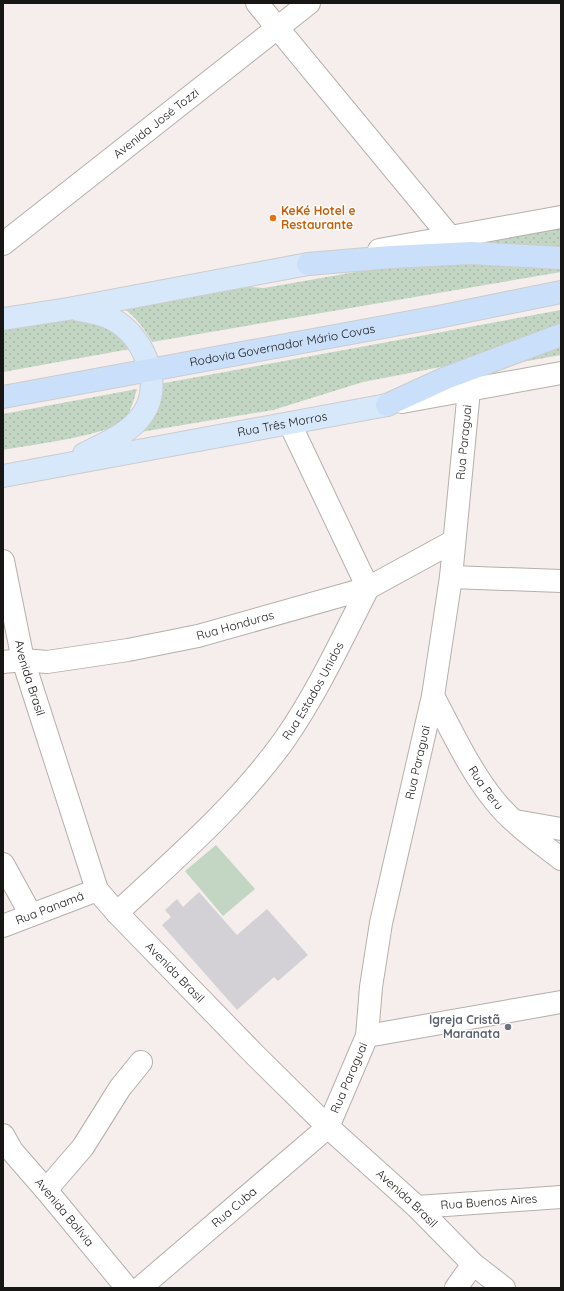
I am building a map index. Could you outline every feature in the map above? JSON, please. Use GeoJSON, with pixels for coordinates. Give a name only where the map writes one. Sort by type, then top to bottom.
{"type":"FeatureCollection","features":[{"type":"Feature","properties":{"kind":"highway"},"geometry":{"type":"LineString","coordinates":[[308,264],[391,257],[472,253],[561,258]]}},
{"type":"Feature","properties":{"kind":"highway","name":"Rodovia Governador Mário Covas"},"geometry":{"type":"LineString","coordinates":[[3,397],[432,318],[561,292]]}},
{"type":"Feature","properties":{"kind":"highway"},"geometry":{"type":"LineString","coordinates":[[387,405],[446,378],[561,335]]}},
{"type":"Feature","properties":{"kind":"main road"},"geometry":{"type":"LineString","coordinates":[[5,317],[68,309],[308,264]]}},
{"type":"Feature","properties":{"kind":"main road"},"geometry":{"type":"LineString","coordinates":[[63,464],[104,444],[126,431],[136,422],[147,407],[150,390],[150,370],[134,337],[114,320],[94,312],[68,309]]}},
{"type":"Feature","properties":{"kind":"main road","name":"Rua Três Morros"},"geometry":{"type":"LineString","coordinates":[[3,476],[387,405]]}},
{"type":"Feature","properties":{"kind":"street"},"geometry":{"type":"LineString","coordinates":[[258,3],[450,237]]}},
{"type":"Feature","properties":{"kind":"street","name":"Avenida José Tozzi"},"geometry":{"type":"LineString","coordinates":[[3,244],[309,3]]}},
{"type":"Feature","properties":{"kind":"street"},"geometry":{"type":"LineString","coordinates":[[308,264],[561,217]]}},
{"type":"Feature","properties":{"kind":"street","name":"Rua Três Morros"},"geometry":{"type":"LineString","coordinates":[[387,405],[561,373]]}},
{"type":"Feature","properties":{"kind":"street","name":"Rua Paraguai"},"geometry":{"type":"LineString","coordinates":[[328,1127],[367,1036],[371,987],[381,923],[434,696],[451,578],[469,390]]}},
{"type":"Feature","properties":{"kind":"street"},"geometry":{"type":"LineString","coordinates":[[290,424],[368,588]]}},
{"type":"Feature","properties":{"kind":"street","name":"Rua Honduras"},"geometry":{"type":"LineString","coordinates":[[13,661],[47,662],[128,650],[198,636],[368,588],[454,541]]}},
{"type":"Feature","properties":{"kind":"street","name":"Avenida Brasil"},"geometry":{"type":"LineString","coordinates":[[3,561],[13,661],[97,890],[117,913],[254,1054],[328,1127],[417,1207],[473,1264],[504,1288]]}},
{"type":"Feature","properties":{"kind":"street"},"geometry":{"type":"LineString","coordinates":[[451,578],[561,581]]}},
{"type":"Feature","properties":{"kind":"street","name":"Rua Estados Unidos"},"geometry":{"type":"LineString","coordinates":[[117,913],[223,814],[284,739],[323,678],[368,588]]}},
{"type":"Feature","properties":{"kind":"street","name":"Rua Peru"},"geometry":{"type":"LineString","coordinates":[[434,696],[478,776],[494,801],[514,821],[561,859]]}},
{"type":"Feature","properties":{"kind":"street"},"geometry":{"type":"LineString","coordinates":[[514,821],[561,828]]}},
{"type":"Feature","properties":{"kind":"street"},"geometry":{"type":"LineString","coordinates":[[3,864],[31,915]]}},
{"type":"Feature","properties":{"kind":"street","name":"Rua Panamá"},"geometry":{"type":"LineString","coordinates":[[3,926],[97,890]]}},
{"type":"Feature","properties":{"kind":"street"},"geometry":{"type":"LineString","coordinates":[[367,1036],[561,1002]]}},
{"type":"Feature","properties":{"kind":"street"},"geometry":{"type":"LineString","coordinates":[[46,1190],[83,1147],[120,1088],[141,1062]]}},
{"type":"Feature","properties":{"kind":"street","name":"Rua Cuba"},"geometry":{"type":"LineString","coordinates":[[140,1288],[328,1127]]}},
{"type":"Feature","properties":{"kind":"street","name":"Avenida Bolívia"},"geometry":{"type":"LineString","coordinates":[[6,1148],[46,1190],[127,1288]]}},
{"type":"Feature","properties":{"kind":"street","name":"Rua Buenos Aires"},"geometry":{"type":"LineString","coordinates":[[417,1207],[561,1197]]}},
{"type":"Feature","properties":{"kind":"street"},"geometry":{"type":"LineString","coordinates":[[456,1288],[473,1264]]}},
{"type":"Feature","properties":{"kind":"green space"},"geometry":{"type":"Polygon","coordinates":[[[561,223],[561,249],[448,244],[561,223]]]}},
{"type":"Feature","properties":{"kind":"green space"},"geometry":{"type":"Polygon","coordinates":[[[407,263],[561,264],[561,272],[152,342],[138,321],[119,305],[235,286],[264,288],[407,263]]]}},
{"type":"Feature","properties":{"kind":"green space"},"geometry":{"type":"Polygon","coordinates":[[[561,310],[561,325],[456,364],[363,382],[273,410],[141,432],[159,384],[561,310]]]}},
{"type":"Feature","properties":{"kind":"green space"},"geometry":{"type":"Polygon","coordinates":[[[69,314],[106,322],[130,349],[3,372],[3,326],[69,314]]]}},
{"type":"Feature","properties":{"kind":"green space"},"geometry":{"type":"Polygon","coordinates":[[[561,343],[561,355],[499,366],[561,343]]]}},
{"type":"Feature","properties":{"kind":"green space"},"geometry":{"type":"Polygon","coordinates":[[[137,389],[129,413],[124,420],[115,426],[102,431],[48,443],[3,450],[3,414],[137,389]]]}},
{"type":"Feature","properties":{"kind":"green space"},"geometry":{"type":"Polygon","coordinates":[[[216,845],[255,889],[223,916],[185,871],[216,845]]]}},
{"type":"Feature","properties":{"kind":"building"},"geometry":{"type":"Polygon","coordinates":[[[199,892],[237,935],[267,909],[308,955],[278,981],[274,977],[237,1010],[162,925],[171,917],[165,910],[177,899],[183,907],[199,892]]]}},
{"type":"Feature","properties":{"kind":"place","name":"KeKé Hotel e Restaurante"},"geometry":{"type":"Point","coordinates":[273,218]}},
{"type":"Feature","properties":{"kind":"place","name":"Igreja Cristã Maranata"},"geometry":{"type":"Point","coordinates":[508,1027]}}]}
